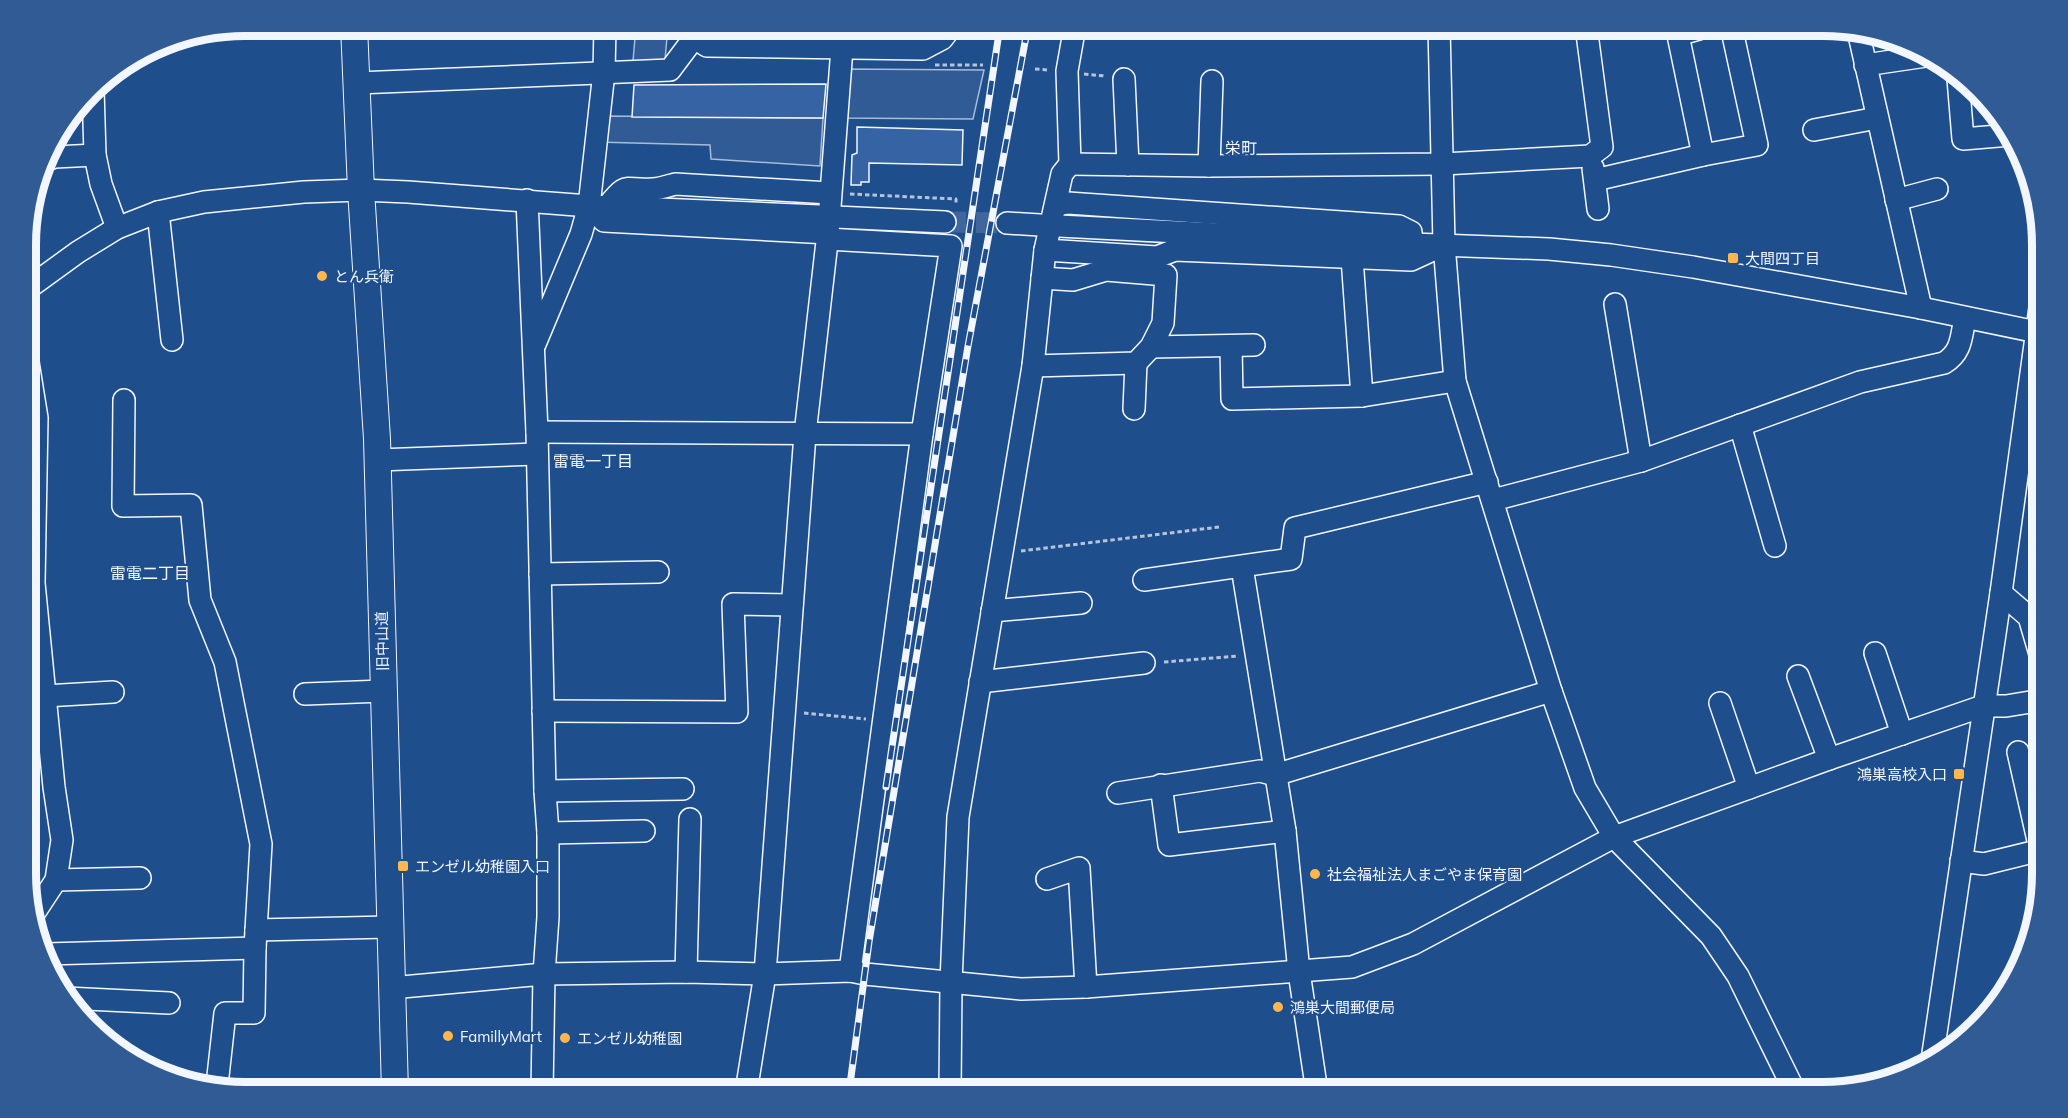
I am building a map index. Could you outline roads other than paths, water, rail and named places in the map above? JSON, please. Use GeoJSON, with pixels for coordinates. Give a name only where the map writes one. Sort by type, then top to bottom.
{"type":"FeatureCollection","features":[{"type":"Feature","properties":{"kind":"main road","name":"旧中山道"},"geometry":{"type":"LineString","coordinates":[[355,36],[361,190],[378,460],[395,1082]]}},
{"type":"Feature","properties":{"kind":"street"},"geometry":{"type":"LineString","coordinates":[[605,36],[598,206],[604,221],[827,226],[945,222]]}},
{"type":"Feature","properties":{"kind":"street"},"geometry":{"type":"LineString","coordinates":[[357,83],[670,70],[690,36]]}},
{"type":"Feature","properties":{"kind":"street"},"geometry":{"type":"LineString","coordinates":[[696,36],[706,46],[922,50],[944,36]]}},
{"type":"Feature","properties":{"kind":"street"},"geometry":{"type":"LineString","coordinates":[[950,1082],[951,982],[958,817],[1033,366],[1045,250],[1053,212],[1057,205],[1062,174],[1070,164],[1067,71],[1073,36]]}},
{"type":"Feature","properties":{"kind":"street"},"geometry":{"type":"LineString","coordinates":[[1438,36],[1444,244],[1455,381],[1551,690],[1585,788],[1614,837],[1711,936],[1738,976],[1790,1082]]}},
{"type":"Feature","properties":{"kind":"street"},"geometry":{"type":"LineString","coordinates":[[1070,164],[1209,166],[1443,164],[1590,156],[1602,147],[1587,36]]}},
{"type":"Feature","properties":{"kind":"street"},"geometry":{"type":"LineString","coordinates":[[1678,36],[1703,155]]}},
{"type":"Feature","properties":{"kind":"street"},"geometry":{"type":"LineString","coordinates":[[1595,180],[1757,145],[1731,36]]}},
{"type":"Feature","properties":{"kind":"street"},"geometry":{"type":"LineString","coordinates":[[1860,40],[1921,308]]}},
{"type":"Feature","properties":{"kind":"street"},"geometry":{"type":"LineString","coordinates":[[748,1082],[765,974],[805,434],[827,226],[842,48]]}},
{"type":"Feature","properties":{"kind":"street"},"geometry":{"type":"LineString","coordinates":[[1865,65],[1914,58]]}},
{"type":"Feature","properties":{"kind":"street"},"geometry":{"type":"LineString","coordinates":[[1124,79],[1128,165]]}},
{"type":"Feature","properties":{"kind":"street"},"geometry":{"type":"LineString","coordinates":[[1209,166],[1212,81]]}},
{"type":"Feature","properties":{"kind":"street"},"geometry":{"type":"LineString","coordinates":[[1959,86],[1963,139],[2001,136]]}},
{"type":"Feature","properties":{"kind":"street"},"geometry":{"type":"LineString","coordinates":[[93,101],[95,155],[101,184],[117,228]]}},
{"type":"Feature","properties":{"kind":"street"},"geometry":{"type":"LineString","coordinates":[[1814,130],[1878,118]]}},
{"type":"Feature","properties":{"kind":"street"},"geometry":{"type":"LineString","coordinates":[[56,158],[95,155]]}},
{"type":"Feature","properties":{"kind":"street"},"geometry":{"type":"LineString","coordinates":[[1590,156],[1598,209]]}},
{"type":"Feature","properties":{"kind":"street"},"geometry":{"type":"LineString","coordinates":[[533,348],[582,234],[598,206],[627,187],[652,189],[675,184],[830,193]]}},
{"type":"Feature","properties":{"kind":"street"},"geometry":{"type":"LineString","coordinates":[[1896,200],[1937,189]]}},
{"type":"Feature","properties":{"kind":"street"},"geometry":{"type":"LineString","coordinates":[[36,282],[78,252],[117,228],[158,212],[204,202],[304,192],[361,190],[598,206]]}},
{"type":"Feature","properties":{"kind":"street"},"geometry":{"type":"LineString","coordinates":[[527,200],[537,432],[545,791],[548,833],[548,916],[544,974],[542,1082]]}},
{"type":"Feature","properties":{"kind":"street"},"geometry":{"type":"LineString","coordinates":[[1057,205],[1068,203],[1399,226],[1411,232],[1412,244]]}},
{"type":"Feature","properties":{"kind":"street"},"geometry":{"type":"LineString","coordinates":[[158,212],[172,340]]}},
{"type":"Feature","properties":{"kind":"street"},"geometry":{"type":"LineString","coordinates":[[1007,224],[1549,249],[1611,255],[1693,267],[2032,331]]}},
{"type":"Feature","properties":{"kind":"street"},"geometry":{"type":"LineString","coordinates":[[827,226],[951,246],[922,434],[850,971]]}},
{"type":"Feature","properties":{"kind":"street"},"geometry":{"type":"LineString","coordinates":[[1045,250],[1157,256],[1175,250],[1411,260],[1444,244]]}},
{"type":"Feature","properties":{"kind":"street"},"geometry":{"type":"LineString","coordinates":[[1352,258],[1362,396]]}},
{"type":"Feature","properties":{"kind":"street"},"geometry":{"type":"LineString","coordinates":[[1042,278],[1073,280],[1106,270],[1166,275],[1163,323],[1151,347],[1136,363],[1134,409]]}},
{"type":"Feature","properties":{"kind":"street"},"geometry":{"type":"LineString","coordinates":[[1615,304],[1641,461]]}},
{"type":"Feature","properties":{"kind":"street"},"geometry":{"type":"LineString","coordinates":[[1144,580],[1292,559],[1294,528],[1641,461],[1860,382],[1944,363],[1954,357],[1959,346],[1965,318]]}},
{"type":"Feature","properties":{"kind":"street"},"geometry":{"type":"LineString","coordinates":[[1151,347],[1254,345]]}},
{"type":"Feature","properties":{"kind":"street"},"geometry":{"type":"LineString","coordinates":[[1231,346],[1232,399],[1362,396],[1455,381]]}},
{"type":"Feature","properties":{"kind":"street"},"geometry":{"type":"LineString","coordinates":[[1033,366],[1136,363]]}},
{"type":"Feature","properties":{"kind":"street"},"geometry":{"type":"LineString","coordinates":[[1933,1050],[2032,380]]}},
{"type":"Feature","properties":{"kind":"street"},"geometry":{"type":"LineString","coordinates":[[124,400],[123,506],[191,505],[200,600],[225,662],[261,844],[255,939],[254,1013],[225,1012],[218,1080]]}},
{"type":"Feature","properties":{"kind":"street"},"geometry":{"type":"LineString","coordinates":[[36,412],[36,473]]}},
{"type":"Feature","properties":{"kind":"street"},"geometry":{"type":"LineString","coordinates":[[1740,425],[1775,546]]}},
{"type":"Feature","properties":{"kind":"street"},"geometry":{"type":"LineString","coordinates":[[537,432],[922,434]]}},
{"type":"Feature","properties":{"kind":"street"},"geometry":{"type":"LineString","coordinates":[[378,460],[537,454]]}},
{"type":"Feature","properties":{"kind":"street"},"geometry":{"type":"LineString","coordinates":[[1242,567],[1285,831],[1299,972],[1316,1082]]}},
{"type":"Feature","properties":{"kind":"street"},"geometry":{"type":"LineString","coordinates":[[540,574],[658,572]]}},
{"type":"Feature","properties":{"kind":"street"},"geometry":{"type":"LineString","coordinates":[[2001,593],[2029,617],[2032,627]]}},
{"type":"Feature","properties":{"kind":"street"},"geometry":{"type":"LineString","coordinates":[[992,611],[1081,603]]}},
{"type":"Feature","properties":{"kind":"street"},"geometry":{"type":"LineString","coordinates":[[36,604],[62,840],[56,880],[39,906]]}},
{"type":"Feature","properties":{"kind":"street"},"geometry":{"type":"LineString","coordinates":[[543,711],[737,712],[733,604],[792,605]]}},
{"type":"Feature","properties":{"kind":"street"},"geometry":{"type":"LineString","coordinates":[[1875,653],[1902,734]]}},
{"type":"Feature","properties":{"kind":"street"},"geometry":{"type":"LineString","coordinates":[[980,682],[1144,663]]}},
{"type":"Feature","properties":{"kind":"street"},"geometry":{"type":"LineString","coordinates":[[1798,675],[1829,759]]}},
{"type":"Feature","properties":{"kind":"street"},"geometry":{"type":"LineString","coordinates":[[1118,793],[1260,771],[1275,775],[1551,690]]}},
{"type":"Feature","properties":{"kind":"street"},"geometry":{"type":"LineString","coordinates":[[305,694],[383,691]]}},
{"type":"Feature","properties":{"kind":"street"},"geometry":{"type":"LineString","coordinates":[[45,696],[113,692]]}},
{"type":"Feature","properties":{"kind":"street"},"geometry":{"type":"LineString","coordinates":[[391,988],[544,974],[686,972],[765,974],[850,971],[1021,989],[1086,987],[1352,967],[1413,944],[1614,837],[1983,706],[2006,706],[2032,702]]}},
{"type":"Feature","properties":{"kind":"street"},"geometry":{"type":"LineString","coordinates":[[1720,703],[1749,788]]}},
{"type":"Feature","properties":{"kind":"street"},"geometry":{"type":"LineString","coordinates":[[2018,752],[2032,810]]}},
{"type":"Feature","properties":{"kind":"street"},"geometry":{"type":"LineString","coordinates":[[1161,785],[1169,845],[1285,831]]}},
{"type":"Feature","properties":{"kind":"street"},"geometry":{"type":"LineString","coordinates":[[545,791],[683,789]]}},
{"type":"Feature","properties":{"kind":"street"},"geometry":{"type":"LineString","coordinates":[[686,972],[690,819]]}},
{"type":"Feature","properties":{"kind":"street"},"geometry":{"type":"LineString","coordinates":[[548,833],[644,831]]}},
{"type":"Feature","properties":{"kind":"street"},"geometry":{"type":"LineString","coordinates":[[1961,861],[1984,864],[2032,851]]}},
{"type":"Feature","properties":{"kind":"street"},"geometry":{"type":"LineString","coordinates":[[1047,879],[1079,868],[1086,987]]}},
{"type":"Feature","properties":{"kind":"street"},"geometry":{"type":"LineString","coordinates":[[56,880],[140,878]]}},
{"type":"Feature","properties":{"kind":"street"},"geometry":{"type":"LineString","coordinates":[[53,954],[389,927]]}},
{"type":"Feature","properties":{"kind":"street"},"geometry":{"type":"LineString","coordinates":[[78,999],[169,1003]]}},
{"type":"Feature","properties":{"kind":"tunnel"},"geometry":{"type":"LineString","coordinates":[[945,222],[1007,223]]}},
{"type":"Feature","properties":{"kind":"railway"},"geometry":{"type":"LineString","coordinates":[[886,787],[999,36]]}},
{"type":"Feature","properties":{"kind":"railway"},"geometry":{"type":"LineString","coordinates":[[850,1082],[869,942],[968,346],[1026,36]]}},
{"type":"Feature","properties":{"kind":"place","name":"大間四丁目"},"geometry":{"type":"Point","coordinates":[1733,258]}},
{"type":"Feature","properties":{"kind":"place","name":"とん兵衛"},"geometry":{"type":"Point","coordinates":[322,276]}},
{"type":"Feature","properties":{"kind":"place","name":"鴻巣高校入口"},"geometry":{"type":"Point","coordinates":[1959,774]}},
{"type":"Feature","properties":{"kind":"place","name":"エンゼル幼稚園入口"},"geometry":{"type":"Point","coordinates":[403,866]}},
{"type":"Feature","properties":{"kind":"place","name":"社会福祉法人まごやま保育園"},"geometry":{"type":"Point","coordinates":[1315,874]}},
{"type":"Feature","properties":{"kind":"place","name":"鴻巣大間郵便局"},"geometry":{"type":"Point","coordinates":[1278,1007]}},
{"type":"Feature","properties":{"kind":"place","name":"FamillyMart"},"geometry":{"type":"Point","coordinates":[448,1036]}},
{"type":"Feature","properties":{"kind":"place","name":"エンゼル幼稚園"},"geometry":{"type":"Point","coordinates":[565,1038]}},
{"type":"Feature","properties":{"kind":"district","name":"栄町"},"geometry":{"type":"Point","coordinates":[1241,148]}},
{"type":"Feature","properties":{"kind":"district","name":"雷電一丁目"},"geometry":{"type":"Point","coordinates":[593,461]}},
{"type":"Feature","properties":{"kind":"district","name":"雷電二丁目"},"geometry":{"type":"Point","coordinates":[150,573]}}]}
